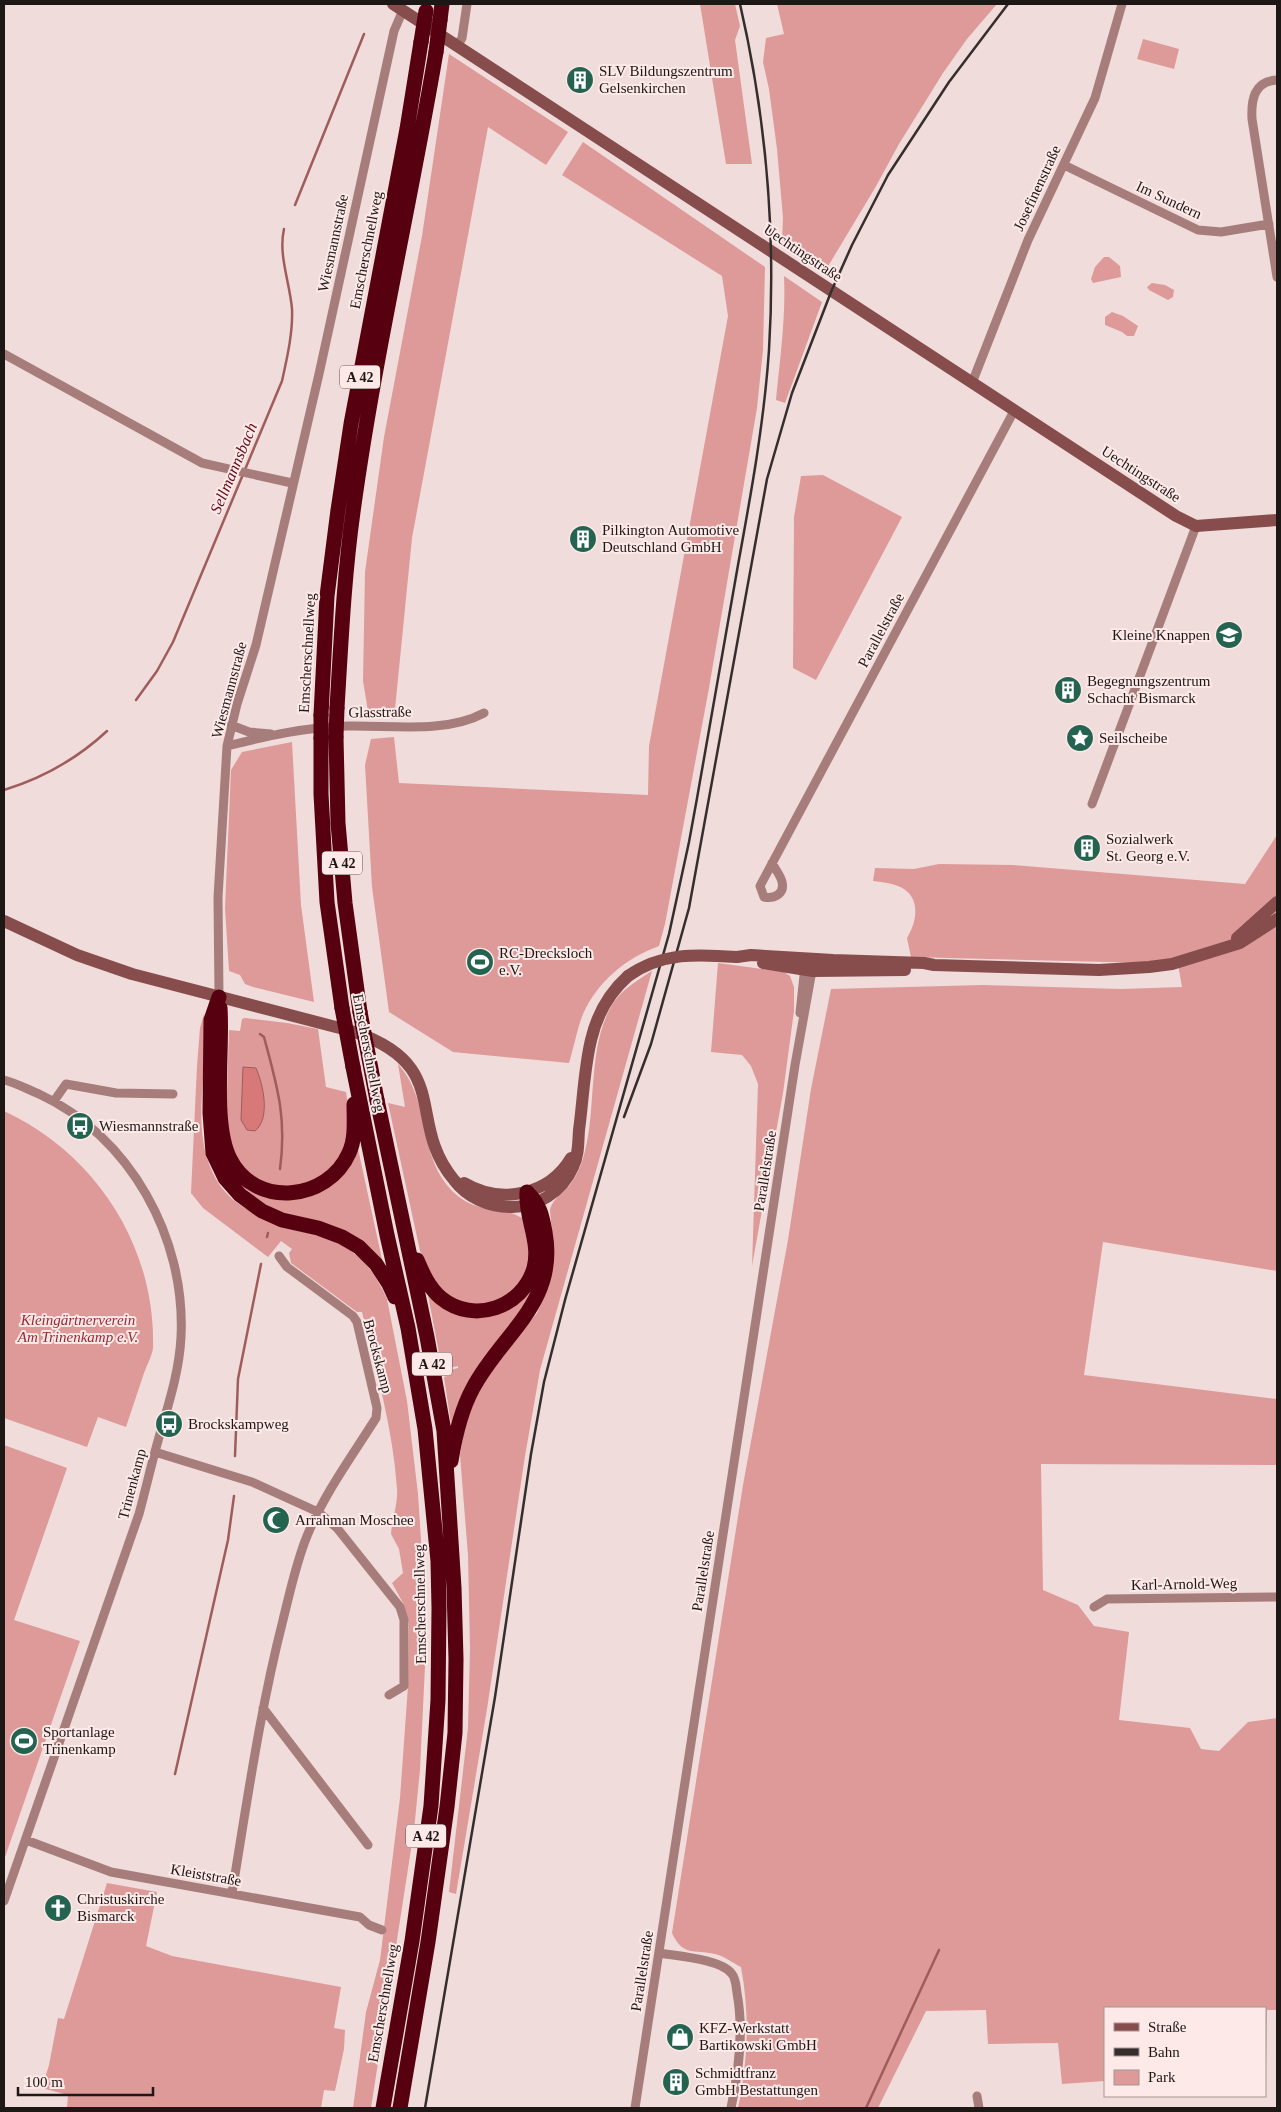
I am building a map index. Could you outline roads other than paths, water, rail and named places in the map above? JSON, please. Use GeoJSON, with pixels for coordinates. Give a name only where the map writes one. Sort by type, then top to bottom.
{"type":"FeatureCollection","features":[{"type":"Feature","properties":{"kind":"highway","name":"Emscherschnellweg"},"geometry":{"type":"LineString","coordinates":[[383,2108],[412,1941],[430,1806],[438,1700],[439,1608],[434,1516],[425,1429],[408,1328],[357,1095],[342,1008],[327,902],[321,794],[329,737],[337,708],[343,602],[353,512],[366,427],[436,52],[442,4]]}},
{"type":"Feature","properties":{"kind":"highway","name":"Emscherschnellweg"},"geometry":{"type":"LineString","coordinates":[[400,2108],[428,1942],[447,1807],[454,1733],[456,1659],[454,1588],[444,1431],[427,1337],[360,1012],[345,903],[329,737],[321,715],[327,596],[338,510],[351,424],[407,129],[426,7]]}},
{"type":"Feature","properties":{"kind":"highway"},"geometry":{"type":"LineString","coordinates":[[219,997],[221,1028],[220,1118],[223,1140],[230,1160],[250,1182],[270,1191],[290,1193],[312,1189],[331,1179],[350,1152],[357,1095]]}},
{"type":"Feature","properties":{"kind":"highway"},"geometry":{"type":"LineString","coordinates":[[219,997],[211,1020],[210,1114],[213,1153],[225,1178],[240,1195],[262,1212],[282,1220],[318,1228],[342,1237],[359,1247],[376,1264],[389,1284],[408,1328]]}},
{"type":"Feature","properties":{"kind":"highway"},"geometry":{"type":"LineString","coordinates":[[403,1226],[423,1274],[436,1293],[446,1302],[458,1308],[484,1311],[498,1308],[510,1302],[524,1288],[531,1277],[535,1264],[536,1250],[530,1200]]}},
{"type":"Feature","properties":{"kind":"highway"},"geometry":{"type":"LineString","coordinates":[[448,1504],[453,1448],[468,1397],[487,1366],[527,1315],[542,1288],[546,1267],[547,1245],[530,1200]]}},
{"type":"Feature","properties":{"kind":"main road","name":"Uechtingstraße"},"geometry":{"type":"LineString","coordinates":[[398,7],[1176,516],[1196,526]]}},
{"type":"Feature","properties":{"kind":"main road"},"geometry":{"type":"LineString","coordinates":[[1196,526],[1277,520]]}},
{"type":"Feature","properties":{"kind":"main road"},"geometry":{"type":"LineString","coordinates":[[1220,949],[1245,931],[1277,902]]}},
{"type":"Feature","properties":{"kind":"main road"},"geometry":{"type":"LineString","coordinates":[[4,921],[78,955],[132,974],[355,1032],[378,1041],[396,1052],[409,1066],[419,1083],[432,1136],[444,1167],[462,1190],[479,1200],[509,1208],[555,1192],[569,1176],[577,1157],[589,1051],[595,1027],[605,1002],[628,976],[643,967],[673,956],[704,955],[809,964],[924,970],[934,965],[1100,970],[1149,967],[1172,964],[1240,943],[1277,919]]}},
{"type":"Feature","properties":{"kind":"street"},"geometry":{"type":"LineString","coordinates":[[457,46],[462,38],[467,4]]}},
{"type":"Feature","properties":{"kind":"street","name":"Josefinenstraße"},"geometry":{"type":"LineString","coordinates":[[972,383],[1028,240],[1099,88],[1122,4]]}},
{"type":"Feature","properties":{"kind":"street","name":"Wiesmannstraße"},"geometry":{"type":"LineString","coordinates":[[219,997],[218,897],[227,746],[231,725],[256,645],[292,483],[319,374],[398,7]]}},
{"type":"Feature","properties":{"kind":"street"},"geometry":{"type":"LineString","coordinates":[[1277,80],[1266,82],[1260,86],[1255,91],[1252,102],[1252,119],[1277,277]]}},
{"type":"Feature","properties":{"kind":"street","name":"Im Sundern"},"geometry":{"type":"LineString","coordinates":[[1064,165],[1198,230],[1222,232],[1269,224]]}},
{"type":"Feature","properties":{"kind":"street"},"geometry":{"type":"LineString","coordinates":[[4,354],[202,463],[292,483]]}},
{"type":"Feature","properties":{"kind":"street","name":"Parallelstraße"},"geometry":{"type":"LineString","coordinates":[[772,863],[1014,410]]}},
{"type":"Feature","properties":{"kind":"street"},"geometry":{"type":"LineString","coordinates":[[1092,804],[1196,526]]}},
{"type":"Feature","properties":{"kind":"street","name":"Glasstraße"},"geometry":{"type":"LineString","coordinates":[[227,746],[274,734],[348,726],[453,725],[471,721],[484,713]]}},
{"type":"Feature","properties":{"kind":"street","name":"Glasstraße"},"geometry":{"type":"LineString","coordinates":[[231,725],[249,732],[274,734]]}},
{"type":"Feature","properties":{"kind":"street","name":"Parallelstraße"},"geometry":{"type":"LineString","coordinates":[[634,2108],[809,964]]}},
{"type":"Feature","properties":{"kind":"street","name":"Trinenkamp"},"geometry":{"type":"LineString","coordinates":[[4,1080],[13,1082],[54,1101],[73,1113],[104,1139],[133,1172],[160,1222],[174,1265],[181,1308],[179,1362],[144,1498],[26,1840],[7,1883],[4,1901]]}},
{"type":"Feature","properties":{"kind":"street"},"geometry":{"type":"LineString","coordinates":[[54,1101],[66,1084],[116,1094],[173,1094]]}},
{"type":"Feature","properties":{"kind":"street","name":"Brockskamp"},"geometry":{"type":"LineString","coordinates":[[280,1256],[287,1267],[353,1316],[357,1322],[377,1408],[376,1418],[318,1512]]}},
{"type":"Feature","properties":{"kind":"street"},"geometry":{"type":"LineString","coordinates":[[155,1452],[252,1482],[318,1512],[336,1528],[400,1607],[404,1620],[404,1686],[389,1695]]}},
{"type":"Feature","properties":{"kind":"street"},"geometry":{"type":"LineString","coordinates":[[232,1893],[263,1708],[275,1653],[294,1575],[307,1536],[318,1512]]}},
{"type":"Feature","properties":{"kind":"street","name":"Karl-Arnold-Weg"},"geometry":{"type":"LineString","coordinates":[[1094,1607],[1107,1599],[1277,1597]]}},
{"type":"Feature","properties":{"kind":"street"},"geometry":{"type":"LineString","coordinates":[[263,1708],[368,1845]]}},
{"type":"Feature","properties":{"kind":"street","name":"Kleiststraße"},"geometry":{"type":"LineString","coordinates":[[26,1840],[111,1872],[360,1917],[369,1925],[382,1930]]}},
{"type":"Feature","properties":{"kind":"street"},"geometry":{"type":"LineString","coordinates":[[659,1954],[711,1962],[724,1967],[732,1974],[738,2000],[740,2033],[739,2063],[731,2108]]}},
{"type":"Feature","properties":{"kind":"street"},"geometry":{"type":"LineString","coordinates":[[977,2096],[979,2108]]}},
{"type":"Feature","properties":{"kind":"waterway","name":"Sellmannsbach"},"geometry":{"type":"LineString","coordinates":[[295,205],[364,34]]}},
{"type":"Feature","properties":{"kind":"waterway","name":"Sellmannsbach"},"geometry":{"type":"LineString","coordinates":[[136,700],[157,671],[173,642],[282,381],[292,327],[291,299],[282,249],[284,229]]}},
{"type":"Feature","properties":{"kind":"waterway","name":"Sellmannsbach"},"geometry":{"type":"LineString","coordinates":[[4,790],[32,780],[72,759],[107,731]]}},
{"type":"Feature","properties":{"kind":"waterway"},"geometry":{"type":"LineString","coordinates":[[260,1034],[264,1037],[280,1102],[282,1133],[280,1169]]}},
{"type":"Feature","properties":{"kind":"waterway"},"geometry":{"type":"LineString","coordinates":[[267,1237],[268,1233]]}},
{"type":"Feature","properties":{"kind":"waterway"},"geometry":{"type":"LineString","coordinates":[[235,1456],[238,1379],[261,1264]]}},
{"type":"Feature","properties":{"kind":"waterway"},"geometry":{"type":"LineString","coordinates":[[175,1774],[228,1540],[234,1496]]}},
{"type":"Feature","properties":{"kind":"waterway"},"geometry":{"type":"LineString","coordinates":[[866,2108],[939,1950]]}},
{"type":"Feature","properties":{"kind":"railway"},"geometry":{"type":"LineString","coordinates":[[425,2108],[495,1697],[531,1454],[544,1382],[565,1300],[669,934],[689,842],[748,512],[764,404],[769,350],[771,263],[767,176],[762,133],[749,47],[740,4]]}},
{"type":"Feature","properties":{"kind":"railway"},"geometry":{"type":"LineString","coordinates":[[624,1117],[651,1044],[689,908],[767,479],[792,393],[831,292],[852,245],[888,175],[949,82],[1008,4]]}},
{"type":"Feature","properties":{"kind":"place","name":"SLV Bildungszentrum Gelsenkirchen"},"geometry":{"type":"Point","coordinates":[580,80]}},
{"type":"Feature","properties":{"kind":"place","name":"Pilkington Automotive Deutschland GmbH"},"geometry":{"type":"Point","coordinates":[583,539]}},
{"type":"Feature","properties":{"kind":"place","name":"Kleine Knappen"},"geometry":{"type":"Point","coordinates":[1229,635]}},
{"type":"Feature","properties":{"kind":"place","name":"Begegnungszentrum Schacht Bismarck"},"geometry":{"type":"Point","coordinates":[1068,690]}},
{"type":"Feature","properties":{"kind":"place","name":"Seilscheibe"},"geometry":{"type":"Point","coordinates":[1080,738]}},
{"type":"Feature","properties":{"kind":"place","name":"Sozialwerk St. Georg e.V."},"geometry":{"type":"Point","coordinates":[1087,848]}},
{"type":"Feature","properties":{"kind":"place","name":"RC-Drecksloch e.V."},"geometry":{"type":"Point","coordinates":[480,962]}},
{"type":"Feature","properties":{"kind":"place","name":"Wiesmannstraße"},"geometry":{"type":"Point","coordinates":[80,1126]}},
{"type":"Feature","properties":{"kind":"place","name":"Brockskampweg"},"geometry":{"type":"Point","coordinates":[169,1424]}},
{"type":"Feature","properties":{"kind":"place","name":"Arrahman Moschee"},"geometry":{"type":"Point","coordinates":[276,1520]}},
{"type":"Feature","properties":{"kind":"place","name":"Sportanlage Trinenkamp"},"geometry":{"type":"Point","coordinates":[24,1741]}},
{"type":"Feature","properties":{"kind":"place","name":"Christuskirche Bismarck"},"geometry":{"type":"Point","coordinates":[58,1908]}},
{"type":"Feature","properties":{"kind":"place","name":"KFZ-Werkstatt Bartikowski GmbH"},"geometry":{"type":"Point","coordinates":[680,2037]}},
{"type":"Feature","properties":{"kind":"place","name":"Schmidtfranz GmbH Bestattungen"},"geometry":{"type":"Point","coordinates":[676,2082]}},
{"type":"Feature","properties":{"kind":"park label","name":"Kleingärtnerverein Am Trinenkamp e.V."},"geometry":{"type":"Point","coordinates":[78,1328]}}]}
